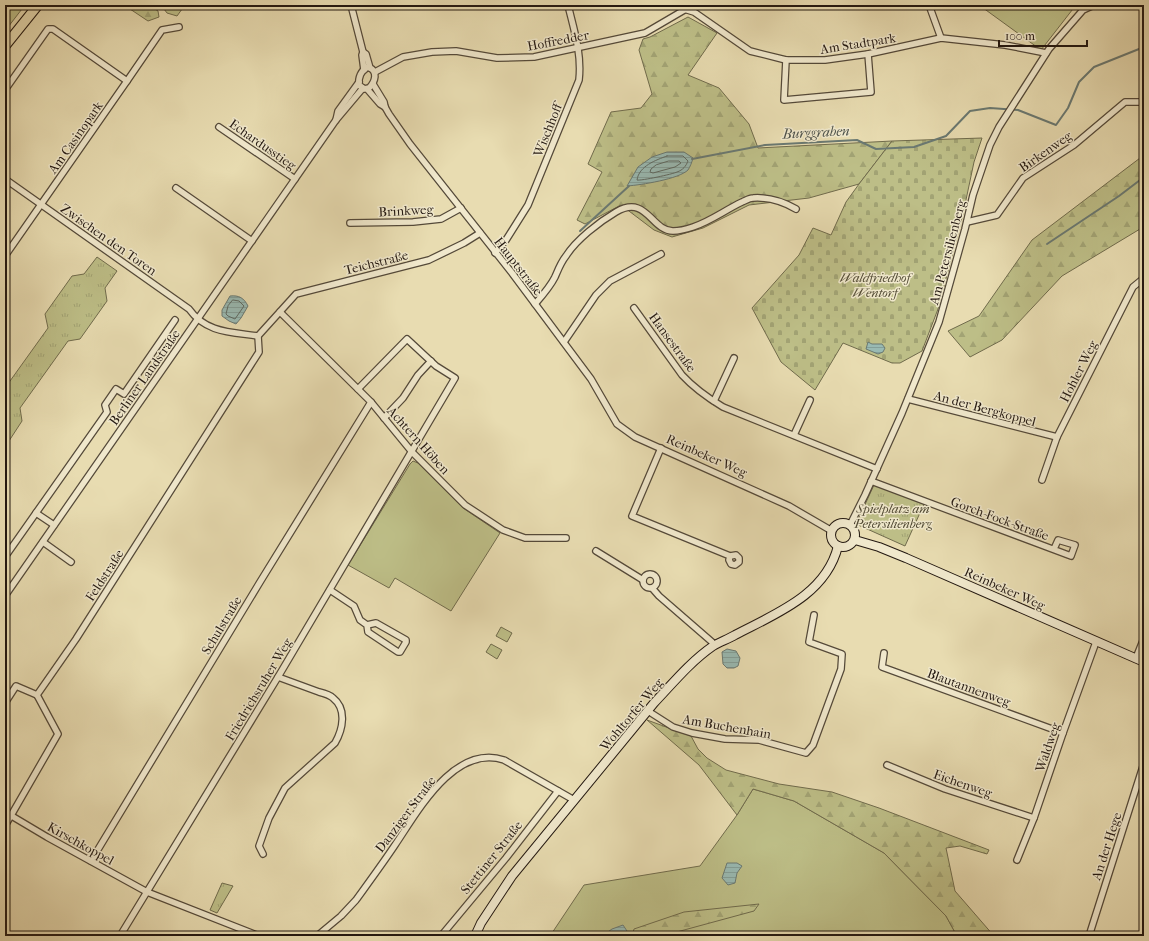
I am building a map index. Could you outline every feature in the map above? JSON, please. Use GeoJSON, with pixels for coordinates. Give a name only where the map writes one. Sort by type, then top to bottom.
{"type":"FeatureCollection","features":[{"type":"Feature","properties":{"kind":"main road"},"geometry":{"type":"LineString","coordinates":[[5,46],[38,5]]}},
{"type":"Feature","properties":{"kind":"main road"},"geometry":{"type":"LineString","coordinates":[[840,524],[850,525],[855,533],[855,540],[853,543],[846,547],[835,544],[832,538],[832,530],[840,524]]}},
{"type":"Feature","properties":{"kind":"main road","name":"Reinbeker Weg"},"geometry":{"type":"LineString","coordinates":[[855,540],[879,547],[912,560],[1144,662]]}},
{"type":"Feature","properties":{"kind":"main road","name":"Wohltorfer Weg"},"geometry":{"type":"LineString","coordinates":[[475,936],[481,923],[512,876],[648,711],[690,664],[714,646],[781,611],[812,590],[831,566],[838,546]]}},
{"type":"Feature","properties":{"kind":"street"},"geometry":{"type":"LineString","coordinates":[[351,5],[363,52],[364,70]]}},
{"type":"Feature","properties":{"kind":"street","name":"Wischhoff"},"geometry":{"type":"LineString","coordinates":[[495,253],[506,240],[528,205],[579,80],[580,65],[578,48],[568,5]]}},
{"type":"Feature","properties":{"kind":"street","name":"Am Stadtpark"},"geometry":{"type":"LineString","coordinates":[[677,5],[681,8],[694,12],[750,51],[786,60],[825,60],[868,54],[941,38],[1005,45],[1046,53]]}},
{"type":"Feature","properties":{"kind":"street","name":"Hoffredder"},"geometry":{"type":"LineString","coordinates":[[364,70],[366,68],[373,70],[403,57],[432,52],[456,51],[497,58],[534,57],[645,33],[686,9],[691,8],[693,5]]}},
{"type":"Feature","properties":{"kind":"street"},"geometry":{"type":"LineString","coordinates":[[929,5],[941,38]]}},
{"type":"Feature","properties":{"kind":"street","name":"Am Petersilienberg"},"geometry":{"type":"LineString","coordinates":[[850,525],[908,399],[939,322],[974,195],[990,145],[1008,113],[1046,53],[1083,10],[1094,5]]}},
{"type":"Feature","properties":{"kind":"street","name":"Am Casinopark"},"geometry":{"type":"LineString","coordinates":[[5,256],[162,30],[179,27]]}},
{"type":"Feature","properties":{"kind":"street"},"geometry":{"type":"LineString","coordinates":[[5,90],[48,29],[53,29],[127,81]]}},
{"type":"Feature","properties":{"kind":"street"},"geometry":{"type":"LineString","coordinates":[[363,52],[366,54],[373,70],[373,84]]}},
{"type":"Feature","properties":{"kind":"street"},"geometry":{"type":"LineString","coordinates":[[786,60],[784,100],[871,92],[868,54]]}},
{"type":"Feature","properties":{"kind":"street","name":"Berliner Landstraße"},"geometry":{"type":"LineString","coordinates":[[336,120],[338,112],[359,82],[364,70]]}},
{"type":"Feature","properties":{"kind":"street","name":"Hauptstraße"},"geometry":{"type":"LineString","coordinates":[[359,82],[380,104],[385,107]]}},
{"type":"Feature","properties":{"kind":"street","name":"Hauptstraße"},"geometry":{"type":"LineString","coordinates":[[373,84],[384,102],[385,107],[410,144],[480,232],[591,379],[617,424],[635,436]]}},
{"type":"Feature","properties":{"kind":"street","name":"Berliner Landstraße"},"geometry":{"type":"LineString","coordinates":[[5,596],[336,120],[365,89],[369,88],[373,84]]}},
{"type":"Feature","properties":{"kind":"street","name":"Birkenweg"},"geometry":{"type":"LineString","coordinates":[[967,222],[997,215],[1023,178],[1074,145],[1125,102],[1142,102]]}},
{"type":"Feature","properties":{"kind":"street","name":"Echardusstieg"},"geometry":{"type":"LineString","coordinates":[[220,126],[295,179]]}},
{"type":"Feature","properties":{"kind":"street","name":"Zwischen den Toren"},"geometry":{"type":"LineString","coordinates":[[5,179],[189,309],[197,319],[207,326],[215,329],[258,336]]}},
{"type":"Feature","properties":{"kind":"street"},"geometry":{"type":"LineString","coordinates":[[176,188],[252,241]]}},
{"type":"Feature","properties":{"kind":"street"},"geometry":{"type":"LineString","coordinates":[[535,304],[554,279],[565,256],[575,244],[589,231],[616,212],[629,206],[643,210],[662,228],[672,231],[686,229],[702,224],[731,207],[752,198],[772,200],[787,204],[796,209]]}},
{"type":"Feature","properties":{"kind":"street","name":"Brinkweg"},"geometry":{"type":"LineString","coordinates":[[350,223],[413,222],[441,219],[461,208]]}},
{"type":"Feature","properties":{"kind":"street","name":"Teichstraße"},"geometry":{"type":"LineString","coordinates":[[258,336],[296,294],[429,260],[464,243],[480,232]]}},
{"type":"Feature","properties":{"kind":"street"},"geometry":{"type":"LineString","coordinates":[[564,342],[596,295],[610,281],[660,254]]}},
{"type":"Feature","properties":{"kind":"street","name":"Hohler Weg"},"geometry":{"type":"LineString","coordinates":[[1042,480],[1057,437],[1133,288],[1144,278]]}},
{"type":"Feature","properties":{"kind":"street","name":"Hansestraße"},"geometry":{"type":"LineString","coordinates":[[634,308],[682,375],[691,385],[723,407],[877,469]]}},
{"type":"Feature","properties":{"kind":"street","name":"Achtern Höben"},"geometry":{"type":"LineString","coordinates":[[280,312],[372,402],[412,452],[465,505],[503,530],[525,538],[566,538]]}},
{"type":"Feature","properties":{"kind":"street","name":"Berliner Landstraße"},"geometry":{"type":"LineString","coordinates":[[5,557],[107,412],[106,405],[116,389],[124,394],[175,320]]}},
{"type":"Feature","properties":{"kind":"street","name":"Feldstraße"},"geometry":{"type":"LineString","coordinates":[[37,695],[76,638],[259,352],[258,336]]}},
{"type":"Feature","properties":{"kind":"street"},"geometry":{"type":"LineString","coordinates":[[358,389],[407,339],[431,361],[418,375],[403,398],[384,418]]}},
{"type":"Feature","properties":{"kind":"street"},"geometry":{"type":"LineString","coordinates":[[714,401],[734,358]]}},
{"type":"Feature","properties":{"kind":"street","name":"Friedrichsruher Weg"},"geometry":{"type":"LineString","coordinates":[[120,936],[330,590],[455,378],[431,361]]}},
{"type":"Feature","properties":{"kind":"street","name":"An der Bergkoppel"},"geometry":{"type":"LineString","coordinates":[[908,399],[1057,437]]}},
{"type":"Feature","properties":{"kind":"street"},"geometry":{"type":"LineString","coordinates":[[794,435],[810,400]]}},
{"type":"Feature","properties":{"kind":"street","name":"Schulstraße"},"geometry":{"type":"LineString","coordinates":[[91,861],[260,582],[372,402]]}},
{"type":"Feature","properties":{"kind":"street","name":"Reinbeker Weg"},"geometry":{"type":"LineString","coordinates":[[635,436],[789,506],[832,530]]}},
{"type":"Feature","properties":{"kind":"street"},"geometry":{"type":"LineString","coordinates":[[660,448],[632,516],[730,556]]}},
{"type":"Feature","properties":{"kind":"street","name":"Gorch-Fock-Straße"},"geometry":{"type":"LineString","coordinates":[[871,481],[984,525],[1054,550]]}},
{"type":"Feature","properties":{"kind":"street"},"geometry":{"type":"LineString","coordinates":[[36,513],[54,525]]}},
{"type":"Feature","properties":{"kind":"street"},"geometry":{"type":"LineString","coordinates":[[43,542],[71,562]]}},
{"type":"Feature","properties":{"kind":"street"},"geometry":{"type":"LineString","coordinates":[[596,552],[643,580],[646,587],[652,588],[659,596],[712,642],[714,646]]}},
{"type":"Feature","properties":{"kind":"street"},"geometry":{"type":"LineString","coordinates":[[643,580],[648,575],[654,576],[656,583],[652,588]]}},
{"type":"Feature","properties":{"kind":"street"},"geometry":{"type":"LineString","coordinates":[[330,590],[354,606],[360,620],[367,625],[368,632],[400,652],[406,640],[376,622],[367,625]]}},
{"type":"Feature","properties":{"kind":"street","name":"Am Buchenhain"},"geometry":{"type":"LineString","coordinates":[[648,711],[673,727],[692,733],[725,739],[759,740],[806,753],[813,745],[842,669],[842,654],[809,642],[814,615]]}},
{"type":"Feature","properties":{"kind":"street"},"geometry":{"type":"LineString","coordinates":[[1136,658],[1144,638]]}},
{"type":"Feature","properties":{"kind":"street","name":"Waldweg"},"geometry":{"type":"LineString","coordinates":[[1017,860],[1034,818],[1063,732],[1096,642]]}},
{"type":"Feature","properties":{"kind":"street","name":"Blautannenweg"},"geometry":{"type":"LineString","coordinates":[[884,653],[882,667],[1063,732]]}},
{"type":"Feature","properties":{"kind":"street"},"geometry":{"type":"LineString","coordinates":[[263,854],[259,846],[265,826],[285,788],[335,743],[340,734],[342,725],[342,715],[339,705],[333,697],[278,676]]}},
{"type":"Feature","properties":{"kind":"street"},"geometry":{"type":"LineString","coordinates":[[5,703],[16,686],[37,695],[58,734],[5,826]]}},
{"type":"Feature","properties":{"kind":"street","name":"Danziger Straße"},"geometry":{"type":"LineString","coordinates":[[317,936],[341,916],[356,900],[436,786],[455,770],[471,761],[481,758],[496,758],[504,760],[574,800]]}},
{"type":"Feature","properties":{"kind":"street","name":"An der Hege"},"geometry":{"type":"LineString","coordinates":[[1089,936],[1144,763]]}},
{"type":"Feature","properties":{"kind":"street","name":"Eichenweg"},"geometry":{"type":"LineString","coordinates":[[886,765],[946,789],[1034,818]]}},
{"type":"Feature","properties":{"kind":"street","name":"Stettiner Straße"},"geometry":{"type":"LineString","coordinates":[[441,936],[506,858],[558,791]]}},
{"type":"Feature","properties":{"kind":"street","name":"Kirschkoppel"},"geometry":{"type":"LineString","coordinates":[[5,812],[47,838],[147,892]]}},
{"type":"Feature","properties":{"kind":"street"},"geometry":{"type":"LineString","coordinates":[[147,892],[259,936]]}},
{"type":"Feature","properties":{"kind":"green space"},"geometry":{"type":"Polygon","coordinates":[[[5,5],[25,5],[5,31],[5,5]]]}},
{"type":"Feature","properties":{"kind":"green space"},"geometry":{"type":"Polygon","coordinates":[[[124,5],[149,5],[158,11],[159,17],[148,21],[124,5]]]}},
{"type":"Feature","properties":{"kind":"green space"},"geometry":{"type":"Polygon","coordinates":[[[161,5],[185,5],[177,16],[167,13],[161,5]]]}},
{"type":"Feature","properties":{"kind":"green space"},"geometry":{"type":"Polygon","coordinates":[[[979,5],[1076,5],[1041,50],[979,5]]]}},
{"type":"Feature","properties":{"kind":"green space"},"geometry":{"type":"Polygon","coordinates":[[[688,17],[717,33],[688,75],[719,88],[749,124],[758,148],[892,141],[859,184],[809,198],[749,205],[703,228],[672,237],[654,230],[621,205],[585,224],[577,220],[602,172],[588,164],[611,112],[641,108],[652,94],[639,50],[643,39],[650,37],[688,17]]]}},
{"type":"Feature","properties":{"kind":"green space","name":"Waldfriedhof Wentorf"},"geometry":{"type":"Polygon","coordinates":[[[982,138],[974,162],[963,214],[938,309],[922,351],[900,363],[892,363],[843,343],[815,390],[781,362],[752,308],[799,255],[813,228],[831,235],[846,202],[892,141],[982,138]]]}},
{"type":"Feature","properties":{"kind":"green space"},"geometry":{"type":"Polygon","coordinates":[[[1144,155],[1144,236],[1140,229],[1062,276],[1002,340],[970,357],[948,331],[979,316],[1032,240],[1144,155]]]}},
{"type":"Feature","properties":{"kind":"green space"},"geometry":{"type":"Polygon","coordinates":[[[97,257],[117,271],[105,288],[107,301],[80,339],[68,341],[20,408],[22,421],[7,444],[5,444],[5,388],[48,328],[45,314],[72,276],[84,274],[97,257]]]}},
{"type":"Feature","properties":{"kind":"green space"},"geometry":{"type":"Polygon","coordinates":[[[413,461],[418,463],[463,508],[500,533],[451,611],[395,578],[389,588],[348,565],[413,461]]]}},
{"type":"Feature","properties":{"kind":"green space","name":"Spielplatz am Petersilienberg"},"geometry":{"type":"Polygon","coordinates":[[[874,485],[924,504],[905,546],[856,524],[874,485]]]}},
{"type":"Feature","properties":{"kind":"green space"},"geometry":{"type":"Polygon","coordinates":[[[501,627],[512,633],[507,642],[496,636],[501,627]]]}},
{"type":"Feature","properties":{"kind":"green space"},"geometry":{"type":"Polygon","coordinates":[[[491,644],[502,650],[497,659],[486,652],[491,644]]]}},
{"type":"Feature","properties":{"kind":"green space"},"geometry":{"type":"Polygon","coordinates":[[[647,720],[691,736],[698,749],[707,758],[726,770],[779,784],[832,792],[879,808],[989,850],[987,854],[960,846],[946,848],[955,891],[994,936],[957,936],[946,916],[884,853],[794,801],[753,789],[737,815],[699,765],[647,720]]]}},
{"type":"Feature","properties":{"kind":"green space"},"geometry":{"type":"Polygon","coordinates":[[[753,789],[794,801],[884,853],[946,916],[957,936],[550,936],[584,885],[700,866],[737,815],[753,789]]]}},
{"type":"Feature","properties":{"kind":"green space"},"geometry":{"type":"Polygon","coordinates":[[[222,883],[233,886],[217,913],[210,910],[222,883]]]}},
{"type":"Feature","properties":{"kind":"green space"},"geometry":{"type":"Polygon","coordinates":[[[759,904],[754,911],[673,933],[671,936],[632,936],[634,929],[684,912],[759,904]]]}},
{"type":"Feature","properties":{"kind":"water"},"geometry":{"type":"Polygon","coordinates":[[[667,152],[684,152],[693,158],[688,170],[668,179],[627,186],[638,167],[652,157],[667,152]]]}},
{"type":"Feature","properties":{"kind":"water"},"geometry":{"type":"Polygon","coordinates":[[[230,296],[241,298],[248,306],[236,324],[222,316],[222,310],[230,296]]]}},
{"type":"Feature","properties":{"kind":"water"},"geometry":{"type":"Polygon","coordinates":[[[868,342],[872,344],[882,344],[885,348],[883,352],[878,354],[866,349],[868,342]]]}},
{"type":"Feature","properties":{"kind":"water"},"geometry":{"type":"Polygon","coordinates":[[[727,649],[736,651],[740,658],[738,666],[734,668],[727,668],[723,664],[722,652],[727,649]]]}},
{"type":"Feature","properties":{"kind":"water"},"geometry":{"type":"Polygon","coordinates":[[[727,863],[737,863],[742,866],[737,873],[735,883],[728,885],[722,878],[727,863]]]}},
{"type":"Feature","properties":{"kind":"water"},"geometry":{"type":"Polygon","coordinates":[[[623,925],[627,931],[623,936],[602,936],[612,929],[623,925]]]}},
{"type":"Feature","properties":{"kind":"waterway","name":"Burggraben"},"geometry":{"type":"LineString","coordinates":[[692,159],[765,145],[857,140],[876,149],[914,147],[946,136],[970,111],[990,108],[1018,110],[1056,125],[1068,108],[1079,82],[1094,67],[1144,47]]}},
{"type":"Feature","properties":{"kind":"waterway"},"geometry":{"type":"LineString","coordinates":[[1047,244],[1119,196],[1144,177]]}},
{"type":"Feature","properties":{"kind":"waterway","name":"Burggraben"},"geometry":{"type":"LineString","coordinates":[[580,231],[629,186]]}}]}
